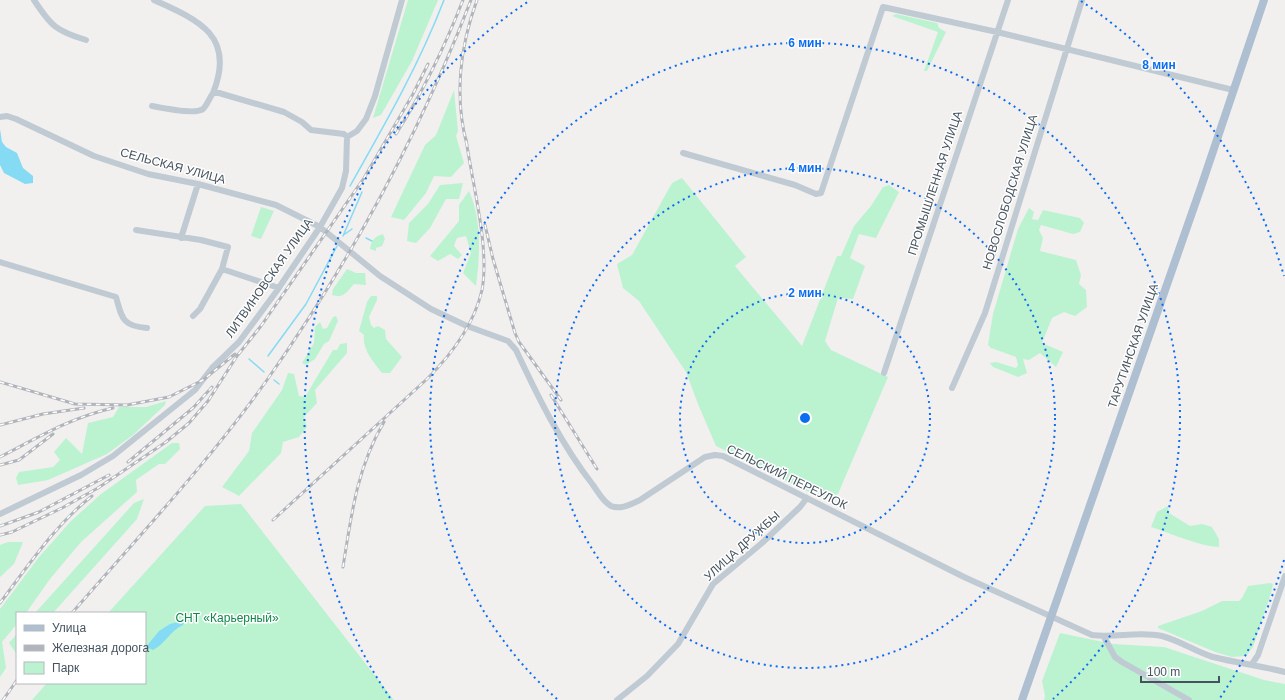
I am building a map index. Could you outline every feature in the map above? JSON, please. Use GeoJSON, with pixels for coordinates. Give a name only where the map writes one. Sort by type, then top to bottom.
{"type":"FeatureCollection","features":[{"type":"Feature","properties":{"kind":"main road","name":"ТАРУТИНСКАЯ УЛИЦА"},"geometry":{"type":"LineString","coordinates":[[1022,700],[1201,188],[1264,0]]}},
{"type":"Feature","properties":{"kind":"street"},"geometry":{"type":"LineString","coordinates":[[34,0],[48,22],[62,33],[86,40]]}},
{"type":"Feature","properties":{"kind":"street"},"geometry":{"type":"LineString","coordinates":[[152,106],[170,110],[199,110],[204,108],[213,93],[217,82],[221,60],[219,50],[211,34],[198,21],[154,0]]}},
{"type":"Feature","properties":{"kind":"street"},"geometry":{"type":"LineString","coordinates":[[213,93],[219,93],[284,112],[302,122],[311,130],[344,134],[347,137],[356,131],[366,119],[375,96],[402,0]]}},
{"type":"Feature","properties":{"kind":"street","name":"ПРОМЫШЛЕННАЯ УЛИЦА"},"geometry":{"type":"LineString","coordinates":[[884,373],[1008,0]]}},
{"type":"Feature","properties":{"kind":"street","name":"НОВОСЛОБОДСКАЯ УЛИЦА"},"geometry":{"type":"LineString","coordinates":[[952,388],[985,313],[1065,50],[1082,0]]}},
{"type":"Feature","properties":{"kind":"street"},"geometry":{"type":"LineString","coordinates":[[683,153],[795,185],[816,194],[821,193],[883,6],[997,32],[1065,50],[1233,90]]}},
{"type":"Feature","properties":{"kind":"street","name":"СЕЛЬСКАЯ УЛИЦА"},"geometry":{"type":"LineString","coordinates":[[0,117],[7,116],[16,119],[94,156],[148,174],[198,184],[276,205],[320,227]]}},
{"type":"Feature","properties":{"kind":"street","name":"ЛИТВИНОВСКАЯ УЛИЦА"},"geometry":{"type":"LineString","coordinates":[[0,514],[68,481],[113,456],[195,390],[212,368],[239,342],[320,227],[342,188],[346,171],[347,137]]}},
{"type":"Feature","properties":{"kind":"street"},"geometry":{"type":"LineString","coordinates":[[181,238],[198,184]]}},
{"type":"Feature","properties":{"kind":"street","name":"СЕЛЬСКИЙ ПЕРЕУЛОК"},"geometry":{"type":"LineString","coordinates":[[320,227],[380,276],[431,309],[467,326],[508,341],[516,350],[555,429],[570,454],[603,499],[611,506],[621,507],[640,500],[705,457],[715,455],[723,456],[742,464],[964,577],[1022,605],[1052,616],[1092,635],[1104,636],[1132,634],[1160,636],[1185,644],[1211,656],[1285,672]]}},
{"type":"Feature","properties":{"kind":"street"},"geometry":{"type":"LineString","coordinates":[[136,230],[158,232],[181,238],[201,240],[228,246],[222,269],[200,309],[193,316]]}},
{"type":"Feature","properties":{"kind":"street"},"geometry":{"type":"LineString","coordinates":[[0,262],[116,297],[123,319],[131,325],[147,328]]}},
{"type":"Feature","properties":{"kind":"street"},"geometry":{"type":"LineString","coordinates":[[222,269],[278,288]]}},
{"type":"Feature","properties":{"kind":"street","name":"УЛИЦА ДРУЖБЫ"},"geometry":{"type":"LineString","coordinates":[[617,700],[647,676],[678,644],[714,584],[762,543],[800,507],[807,498]]}},
{"type":"Feature","properties":{"kind":"street"},"geometry":{"type":"LineString","coordinates":[[1252,664],[1258,655],[1285,576]]}},
{"type":"Feature","properties":{"kind":"street"},"geometry":{"type":"LineString","coordinates":[[1104,636],[1115,656],[1122,662],[1189,700]]}},
{"type":"Feature","properties":{"kind":"green space"},"geometry":{"type":"Polygon","coordinates":[[[408,0],[438,0],[412,61],[381,115],[373,118],[408,0]]]}},
{"type":"Feature","properties":{"kind":"green space"},"geometry":{"type":"Polygon","coordinates":[[[896,14],[937,23],[939,28],[946,32],[927,71],[924,71],[938,32],[892,16],[896,14]]]}},
{"type":"Feature","properties":{"kind":"green space"},"geometry":{"type":"Polygon","coordinates":[[[454,90],[458,131],[456,136],[464,163],[451,177],[434,176],[426,193],[404,220],[391,217],[425,145],[436,135],[454,90]]]}},
{"type":"Feature","properties":{"kind":"green space"},"geometry":{"type":"Polygon","coordinates":[[[682,178],[746,257],[735,266],[802,346],[837,256],[841,256],[854,226],[871,206],[883,187],[889,185],[899,192],[876,238],[859,234],[850,258],[865,266],[853,299],[838,298],[825,341],[831,350],[888,377],[838,494],[821,498],[716,446],[686,372],[639,301],[623,288],[617,264],[632,255],[672,183],[682,178]]]}},
{"type":"Feature","properties":{"kind":"green space"},"geometry":{"type":"Polygon","coordinates":[[[463,183],[459,199],[446,199],[430,228],[416,243],[407,241],[409,223],[428,204],[440,185],[463,183]]]}},
{"type":"Feature","properties":{"kind":"green space"},"geometry":{"type":"Polygon","coordinates":[[[469,191],[476,214],[479,238],[476,286],[463,273],[471,253],[466,236],[457,238],[454,246],[462,255],[458,259],[450,254],[438,261],[430,256],[459,221],[459,205],[469,191]]]}},
{"type":"Feature","properties":{"kind":"green space"},"geometry":{"type":"Polygon","coordinates":[[[261,207],[274,211],[261,239],[251,236],[261,207]]]}},
{"type":"Feature","properties":{"kind":"green space"},"geometry":{"type":"Polygon","coordinates":[[[1029,208],[1034,212],[1032,219],[1038,220],[1043,210],[1080,218],[1084,223],[1080,232],[1073,234],[1041,225],[1039,230],[1043,238],[1040,251],[1076,260],[1081,275],[1079,284],[1086,290],[1087,307],[1075,316],[1064,312],[1052,318],[1042,343],[1063,352],[1056,367],[1040,353],[1029,360],[1023,359],[1027,373],[1018,377],[993,367],[990,363],[996,362],[1016,368],[1018,365],[1016,357],[991,348],[988,345],[993,314],[1018,229],[1029,208]]]}},
{"type":"Feature","properties":{"kind":"green space"},"geometry":{"type":"Polygon","coordinates":[[[383,234],[385,239],[382,246],[376,248],[376,251],[370,249],[374,239],[383,234]]]}},
{"type":"Feature","properties":{"kind":"green space"},"geometry":{"type":"Polygon","coordinates":[[[347,269],[356,273],[365,273],[366,285],[354,284],[342,295],[332,295],[333,289],[347,269]]]}},
{"type":"Feature","properties":{"kind":"green space"},"geometry":{"type":"Polygon","coordinates":[[[371,296],[377,296],[377,300],[369,317],[371,325],[374,328],[378,326],[385,330],[386,339],[402,357],[390,373],[382,373],[375,364],[366,350],[364,335],[359,331],[367,302],[371,296]]]}},
{"type":"Feature","properties":{"kind":"green space"},"geometry":{"type":"Polygon","coordinates":[[[336,316],[338,321],[329,341],[324,344],[315,359],[306,365],[302,363],[314,343],[315,327],[320,322],[323,329],[327,328],[333,317],[336,316]]]}},
{"type":"Feature","properties":{"kind":"green space"},"geometry":{"type":"Polygon","coordinates":[[[347,343],[347,353],[315,390],[317,403],[304,417],[307,427],[299,437],[283,442],[281,453],[239,496],[222,487],[249,451],[252,433],[282,390],[288,373],[294,374],[299,396],[305,397],[333,350],[337,350],[340,344],[347,343]]]}},
{"type":"Feature","properties":{"kind":"green space"},"geometry":{"type":"Polygon","coordinates":[[[166,401],[165,405],[133,435],[107,454],[48,480],[18,485],[16,478],[19,472],[53,467],[60,460],[54,452],[66,438],[82,454],[88,423],[113,417],[119,407],[146,407],[166,401]]]}},
{"type":"Feature","properties":{"kind":"green space"},"geometry":{"type":"Polygon","coordinates":[[[172,443],[179,443],[180,449],[165,464],[159,464],[136,480],[137,492],[81,542],[50,579],[27,612],[16,612],[16,625],[2,642],[6,668],[0,677],[0,609],[39,557],[71,521],[101,494],[172,443]]]}},
{"type":"Feature","properties":{"kind":"green space"},"geometry":{"type":"Polygon","coordinates":[[[144,499],[137,519],[54,612],[36,612],[134,503],[144,499]]]}},
{"type":"Feature","properties":{"kind":"green space","name":"СНТ «Карьерный»"},"geometry":{"type":"Polygon","coordinates":[[[241,504],[394,700],[32,700],[46,684],[146,684],[146,612],[109,612],[205,506],[241,504]]]}},
{"type":"Feature","properties":{"kind":"green space"},"geometry":{"type":"Polygon","coordinates":[[[1168,506],[1169,513],[1190,526],[1202,524],[1212,527],[1219,539],[1219,547],[1194,542],[1151,527],[1157,512],[1168,506]]]}},
{"type":"Feature","properties":{"kind":"green space"},"geometry":{"type":"Polygon","coordinates":[[[8,542],[23,542],[14,564],[0,577],[0,545],[8,542]]]}},
{"type":"Feature","properties":{"kind":"green space"},"geometry":{"type":"Polygon","coordinates":[[[1270,583],[1273,584],[1271,593],[1253,647],[1246,656],[1232,657],[1215,652],[1158,628],[1158,626],[1202,611],[1222,601],[1239,601],[1248,586],[1270,583]]]}},
{"type":"Feature","properties":{"kind":"green space"},"geometry":{"type":"Polygon","coordinates":[[[1060,633],[1113,644],[1164,647],[1264,680],[1285,684],[1285,700],[1044,700],[1045,696],[1042,681],[1060,633]]]}},
{"type":"Feature","properties":{"kind":"green space"},"geometry":{"type":"Polygon","coordinates":[[[16,635],[16,653],[9,643],[16,635]]]}},
{"type":"Feature","properties":{"kind":"water"},"geometry":{"type":"Polygon","coordinates":[[[0,129],[2,142],[6,147],[17,153],[23,168],[33,176],[33,183],[25,184],[4,173],[0,165],[0,129]]]}},
{"type":"Feature","properties":{"kind":"water"},"geometry":{"type":"Polygon","coordinates":[[[178,622],[184,623],[161,644],[153,650],[146,647],[159,631],[170,624],[178,622]]]}},
{"type":"Feature","properties":{"kind":"waterway"},"geometry":{"type":"LineString","coordinates":[[350,186],[412,72],[424,48],[444,0]]}},
{"type":"Feature","properties":{"kind":"waterway"},"geometry":{"type":"LineString","coordinates":[[343,236],[362,192]]}},
{"type":"Feature","properties":{"kind":"waterway"},"geometry":{"type":"LineString","coordinates":[[345,234],[352,229]]}},
{"type":"Feature","properties":{"kind":"waterway"},"geometry":{"type":"LineString","coordinates":[[366,238],[372,241]]}},
{"type":"Feature","properties":{"kind":"waterway"},"geometry":{"type":"LineString","coordinates":[[268,356],[306,304],[337,246]]}},
{"type":"Feature","properties":{"kind":"waterway"},"geometry":{"type":"LineString","coordinates":[[249,359],[264,372]]}},
{"type":"Feature","properties":{"kind":"waterway"},"geometry":{"type":"LineString","coordinates":[[274,380],[279,384]]}},
{"type":"Feature","properties":{"kind":"railway"},"geometry":{"type":"LineString","coordinates":[[396,134],[433,68],[463,0]]}},
{"type":"Feature","properties":{"kind":"railway"},"geometry":{"type":"LineString","coordinates":[[73,612],[221,441],[267,380],[327,290],[381,196],[429,100],[471,0]]}},
{"type":"Feature","properties":{"kind":"railway"},"geometry":{"type":"LineString","coordinates":[[467,145],[461,109],[461,72],[466,35],[477,0]]}},
{"type":"Feature","properties":{"kind":"railway"},"geometry":{"type":"LineString","coordinates":[[0,535],[12,532],[62,508],[98,488],[166,442],[189,423],[208,401],[237,356],[261,326],[364,178],[413,94],[428,64]]}},
{"type":"Feature","properties":{"kind":"railway"},"geometry":{"type":"LineString","coordinates":[[273,520],[427,379],[453,350],[467,327],[482,290],[484,254],[466,139]]}},
{"type":"Feature","properties":{"kind":"railway"},"geometry":{"type":"LineString","coordinates":[[485,225],[493,259],[515,333],[519,342],[561,400]]}},
{"type":"Feature","properties":{"kind":"railway"},"geometry":{"type":"LineString","coordinates":[[0,382],[75,404],[127,405],[169,397],[203,380],[235,354]]}},
{"type":"Feature","properties":{"kind":"railway"},"geometry":{"type":"LineString","coordinates":[[128,462],[193,408],[212,387]]}},
{"type":"Feature","properties":{"kind":"railway"},"geometry":{"type":"LineString","coordinates":[[551,395],[597,469]]}},
{"type":"Feature","properties":{"kind":"railway"},"geometry":{"type":"LineString","coordinates":[[0,425],[43,414],[84,408]]}},
{"type":"Feature","properties":{"kind":"railway"},"geometry":{"type":"LineString","coordinates":[[0,457],[69,422],[113,408]]}},
{"type":"Feature","properties":{"kind":"railway"},"geometry":{"type":"LineString","coordinates":[[343,567],[352,511],[361,474],[367,457],[384,422]]}},
{"type":"Feature","properties":{"kind":"railway"},"geometry":{"type":"LineString","coordinates":[[0,465],[19,460],[53,434]]}},
{"type":"Feature","properties":{"kind":"railway"},"geometry":{"type":"LineString","coordinates":[[0,526],[39,512],[109,475]]}},
{"type":"Feature","properties":{"kind":"railway"},"geometry":{"type":"LineString","coordinates":[[0,603],[54,533],[92,496]]}},
{"type":"Feature","properties":{"kind":"railway"},"geometry":{"type":"LineString","coordinates":[[3,700],[16,681]]}}]}
